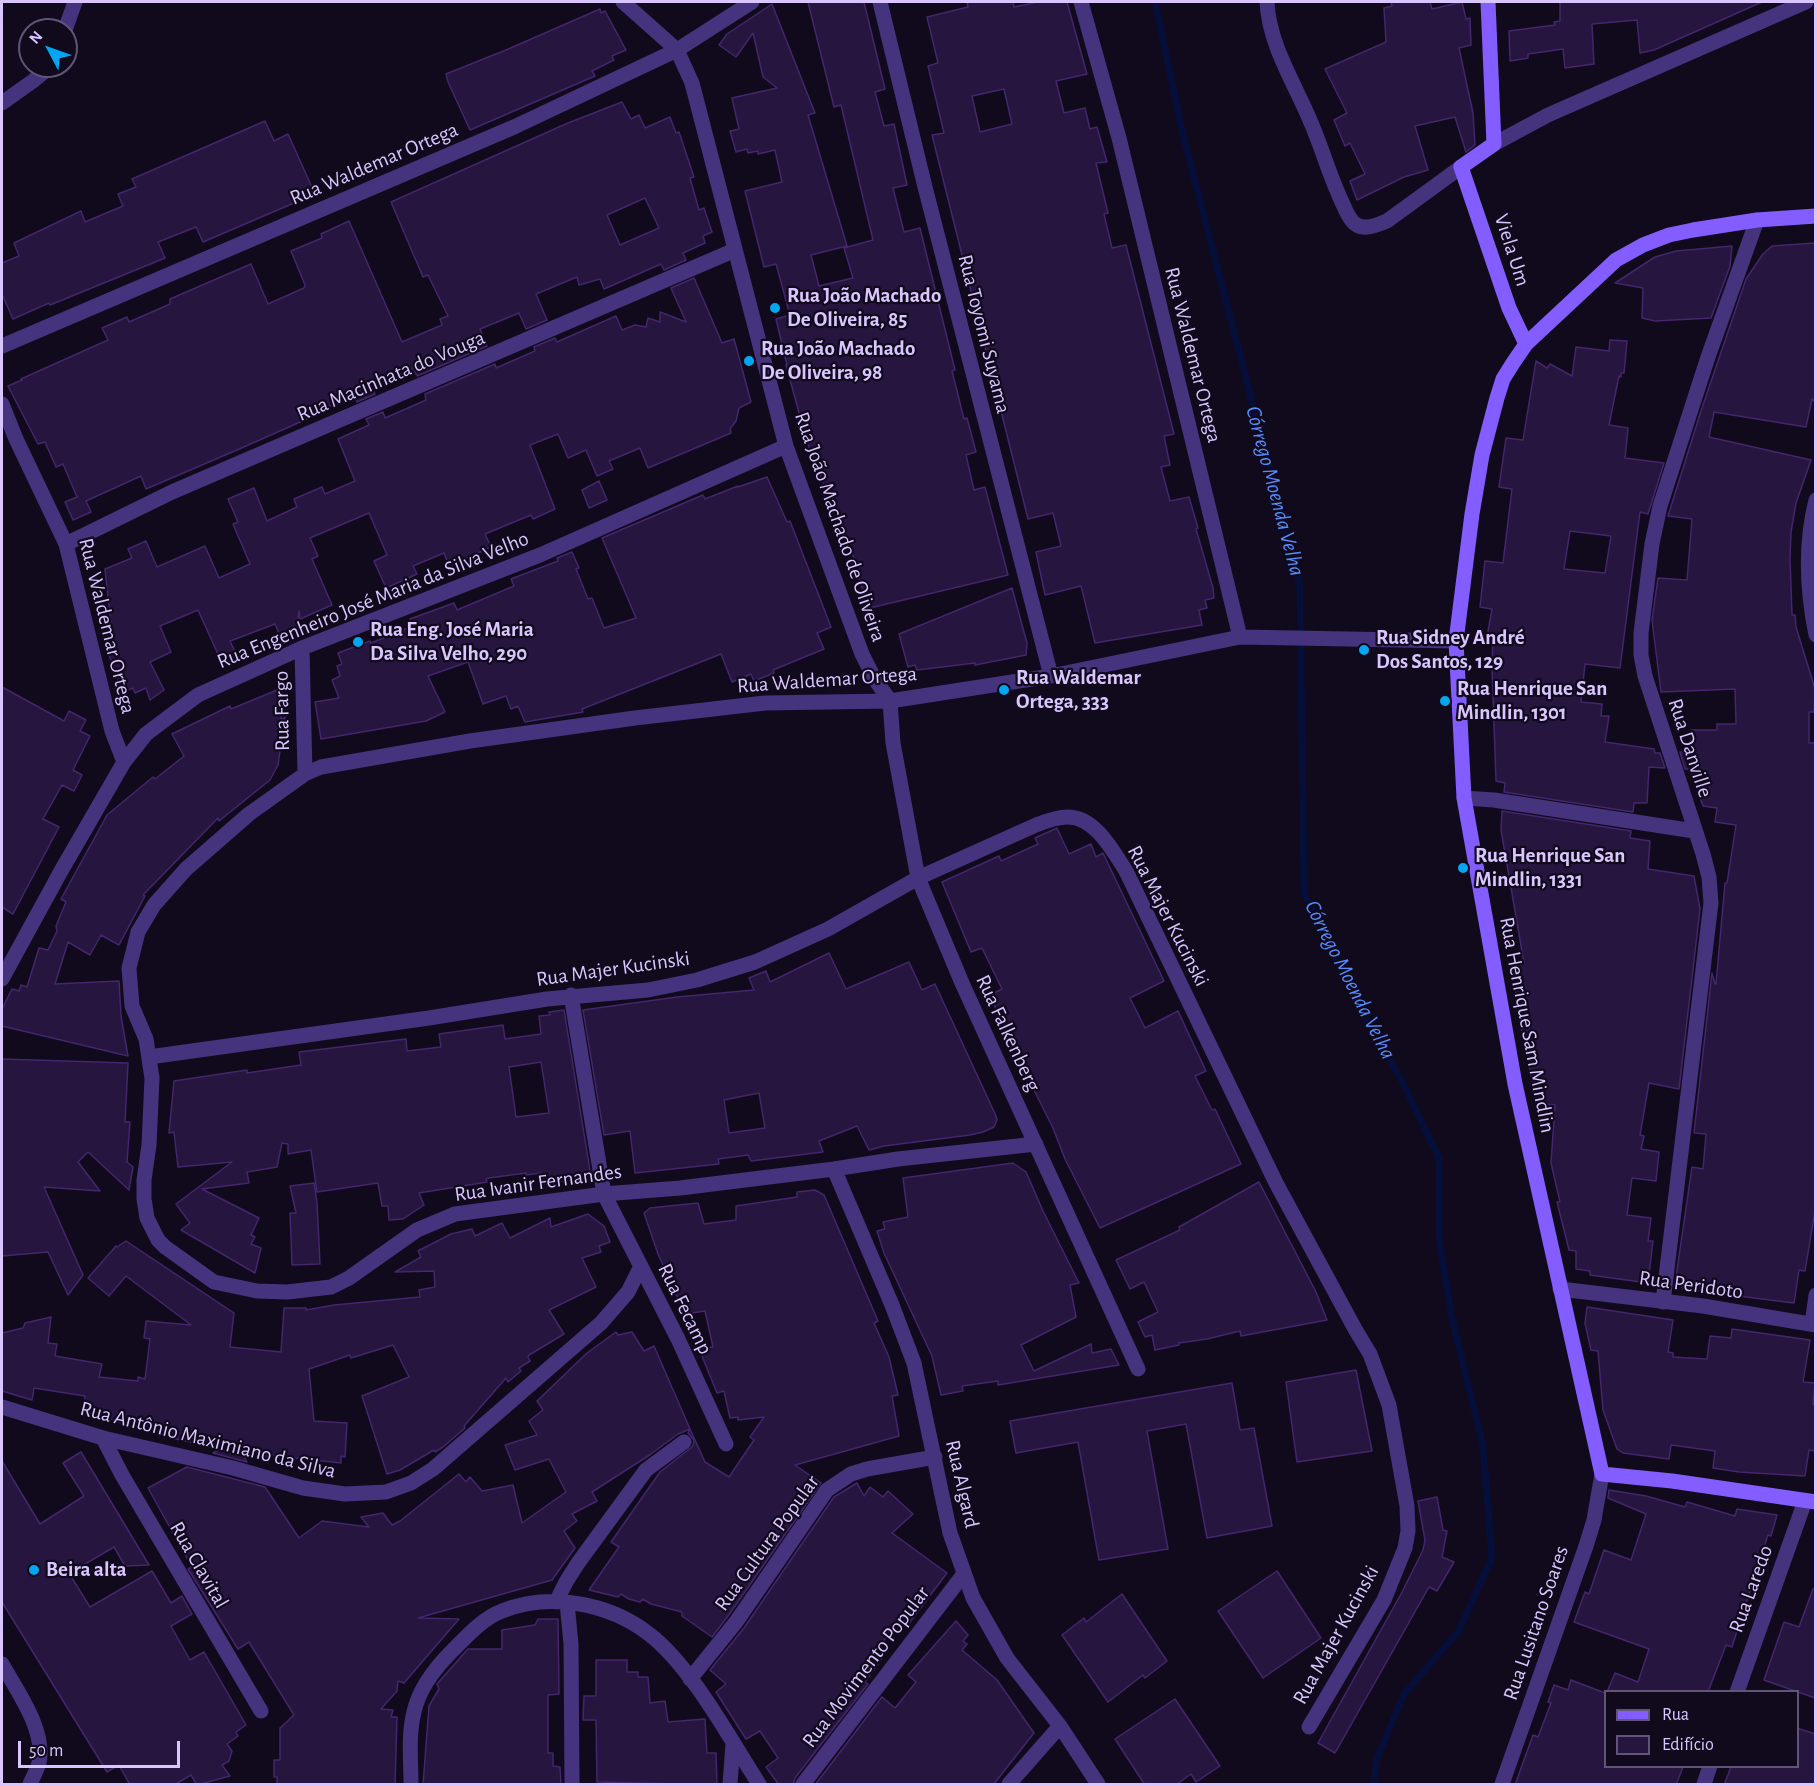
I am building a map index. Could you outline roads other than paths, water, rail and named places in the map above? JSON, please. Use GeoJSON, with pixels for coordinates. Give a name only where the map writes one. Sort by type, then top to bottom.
{"type":"FeatureCollection","features":[{"type":"Feature","properties":{"kind":"street"},"geometry":{"type":"LineString","coordinates":[[71,18],[78,2]]}},
{"type":"Feature","properties":{"kind":"street","name":"Rua João Machado de Oliveira"},"geometry":{"type":"LineString","coordinates":[[623,2],[677,50],[692,83],[786,446],[862,654],[874,678],[890,701]]}},
{"type":"Feature","properties":{"kind":"street","name":"Rua Waldemar Ortega"},"geometry":{"type":"LineString","coordinates":[[2,346],[514,127],[677,50],[752,2]]}},
{"type":"Feature","properties":{"kind":"street","name":"Rua Toyomi Suyama"},"geometry":{"type":"LineString","coordinates":[[880,2],[925,188],[1051,676]]}},
{"type":"Feature","properties":{"kind":"street","name":"Rua Waldemar Ortega"},"geometry":{"type":"LineString","coordinates":[[149,1057],[146,1039],[132,1006],[129,992],[129,968],[138,932],[154,905],[186,869],[232,827],[305,774],[321,767],[390,754],[635,718],[765,704],[890,701],[1051,676],[1240,637],[1119,138],[1081,2]]}},
{"type":"Feature","properties":{"kind":"street"},"geometry":{"type":"LineString","coordinates":[[1267,2],[1268,18],[1279,53],[1312,124],[1335,186],[1353,223],[1360,228],[1387,221],[1494,144],[1557,111],[1806,2]]}},
{"type":"Feature","properties":{"kind":"street"},"geometry":{"type":"LineString","coordinates":[[1488,2],[1494,144]]}},
{"type":"Feature","properties":{"kind":"street"},"geometry":{"type":"LineString","coordinates":[[2,103],[37,78]]}},
{"type":"Feature","properties":{"kind":"street","name":"Viela Um"},"geometry":{"type":"LineString","coordinates":[[1461,167],[1509,308],[1526,344]]}},
{"type":"Feature","properties":{"kind":"street","name":"Rua Henrique Sam Mindlin"},"geometry":{"type":"LineString","coordinates":[[1602,1474],[1515,1084],[1464,798],[1456,641],[1482,454],[1503,379],[1526,344],[1616,260],[1643,245],[1669,235],[1757,220],[1815,216]]}},
{"type":"Feature","properties":{"kind":"street","name":"Rua Danville"},"geometry":{"type":"LineString","coordinates":[[1663,1302],[1711,903],[1709,877],[1645,676],[1641,655],[1641,633],[1652,544],[1660,506],[1708,357],[1757,220]]}},
{"type":"Feature","properties":{"kind":"street","name":"Rua Macinhata do Vouga"},"geometry":{"type":"LineString","coordinates":[[66,544],[183,488],[735,250]]}},
{"type":"Feature","properties":{"kind":"street","name":"Rua Waldemar Ortega"},"geometry":{"type":"LineString","coordinates":[[2,404],[66,544],[112,731],[124,762]]}},
{"type":"Feature","properties":{"kind":"street","name":"Rua Engenheiro José Maria da Silva Velho"},"geometry":{"type":"LineString","coordinates":[[2,979],[124,762],[146,734],[198,695],[302,648],[540,555],[786,446]]}},
{"type":"Feature","properties":{"kind":"street"},"geometry":{"type":"LineString","coordinates":[[1815,500],[1812,517],[1813,542],[1808,570],[1815,634]]}},
{"type":"Feature","properties":{"kind":"street"},"geometry":{"type":"LineString","coordinates":[[1240,637],[1456,641]]}},
{"type":"Feature","properties":{"kind":"street","name":"Rua Fargo"},"geometry":{"type":"LineString","coordinates":[[302,648],[305,774]]}},
{"type":"Feature","properties":{"kind":"street","name":"Rua Falkenberg"},"geometry":{"type":"LineString","coordinates":[[890,701],[893,743],[918,878],[957,973],[1138,1369]]}},
{"type":"Feature","properties":{"kind":"street"},"geometry":{"type":"LineString","coordinates":[[1464,798],[1494,800],[1694,831]]}},
{"type":"Feature","properties":{"kind":"street","name":"Rua Majer Kucinski"},"geometry":{"type":"LineString","coordinates":[[149,1057],[429,1018],[572,995],[648,990],[697,980],[755,962],[828,929],[918,878],[984,847],[1053,819],[1071,817],[1085,822],[1101,836],[1126,871],[1276,1183],[1370,1354],[1389,1405],[1407,1506],[1406,1539],[1399,1566],[1384,1600],[1309,1727]]}},
{"type":"Feature","properties":{"kind":"street","name":"Rua Fecamp"},"geometry":{"type":"LineString","coordinates":[[572,995],[604,1194],[678,1339],[726,1444]]}},
{"type":"Feature","properties":{"kind":"street","name":"Rua Ivanir Fernandes"},"geometry":{"type":"LineString","coordinates":[[149,1057],[152,1100],[144,1199],[147,1218],[158,1240],[165,1247],[214,1282],[257,1291],[287,1292],[331,1287],[348,1278],[417,1230],[455,1214],[604,1194],[680,1188],[898,1159],[1036,1144]]}},
{"type":"Feature","properties":{"kind":"street","name":"Rua Algard"},"geometry":{"type":"LineString","coordinates":[[834,1169],[914,1363],[950,1533],[963,1575],[973,1598],[1007,1658],[1060,1726],[1098,1785]]}},
{"type":"Feature","properties":{"kind":"street","name":"Rua Antônio Maximiano da Silva"},"geometry":{"type":"LineString","coordinates":[[2,1407],[103,1438],[233,1468],[303,1488],[345,1494],[386,1492],[411,1483],[433,1469],[601,1323],[628,1292],[641,1266]]}},
{"type":"Feature","properties":{"kind":"street","name":"Rua Peridoto"},"geometry":{"type":"LineString","coordinates":[[1560,1289],[1814,1325]]}},
{"type":"Feature","properties":{"kind":"street"},"geometry":{"type":"LineString","coordinates":[[1814,1325],[1815,1295]]}},
{"type":"Feature","properties":{"kind":"street","name":"Rua Clavital"},"geometry":{"type":"LineString","coordinates":[[103,1438],[122,1476],[261,1711]]}},
{"type":"Feature","properties":{"kind":"street"},"geometry":{"type":"LineString","coordinates":[[572,1785],[571,1644],[562,1603],[566,1582],[646,1470],[684,1442]]}},
{"type":"Feature","properties":{"kind":"street","name":"Rua Cultura Popular"},"geometry":{"type":"LineString","coordinates":[[690,1679],[736,1622],[827,1490],[851,1474],[867,1469],[934,1457]]}},
{"type":"Feature","properties":{"kind":"street"},"geometry":{"type":"LineString","coordinates":[[1602,1474],[1672,1480],[1810,1501]]}},
{"type":"Feature","properties":{"kind":"street","name":"Rua Lusitano Soares"},"geometry":{"type":"LineString","coordinates":[[1502,1785],[1591,1529],[1602,1474]]}},
{"type":"Feature","properties":{"kind":"street","name":"Rua Laredo"},"geometry":{"type":"LineString","coordinates":[[1738,1690],[1810,1501]]}},
{"type":"Feature","properties":{"kind":"street","name":"Rua Movimento Popular"},"geometry":{"type":"LineString","coordinates":[[803,1785],[963,1575]]}},
{"type":"Feature","properties":{"kind":"street"},"geometry":{"type":"LineString","coordinates":[[411,1785],[414,1711],[427,1683],[440,1664],[473,1630],[501,1611],[538,1602],[594,1606],[637,1626],[667,1650],[690,1679],[759,1785]]}},
{"type":"Feature","properties":{"kind":"street"},"geometry":{"type":"LineString","coordinates":[[2,1664],[31,1715],[38,1743],[39,1762],[30,1785]]}},
{"type":"Feature","properties":{"kind":"street"},"geometry":{"type":"LineString","coordinates":[[1010,1785],[1060,1726]]}},
{"type":"Feature","properties":{"kind":"street"},"geometry":{"type":"LineString","coordinates":[[730,1785],[733,1744]]}},
{"type":"Feature","properties":{"kind":"street"},"geometry":{"type":"LineString","coordinates":[[1704,1785],[1710,1768]]}},
{"type":"Feature","properties":{"kind":"waterway","name":"Córrego Moenda Velha"},"geometry":{"type":"LineString","coordinates":[[1155,2],[1183,135],[1300,586],[1304,892],[1354,999],[1402,1081],[1439,1158],[1439,1238],[1452,1318],[1483,1446],[1492,1558],[1458,1632],[1404,1694],[1376,1761],[1374,1784]]}},
{"type":"Feature","properties":{"kind":"place","name":"Rua João Machado De Oliveira, 85"},"geometry":{"type":"Point","coordinates":[775,308]}},
{"type":"Feature","properties":{"kind":"place","name":"Rua João Machado De Oliveira, 98"},"geometry":{"type":"Point","coordinates":[749,361]}},
{"type":"Feature","properties":{"kind":"place","name":"Rua Eng. José Maria Da Silva Velho, 290"},"geometry":{"type":"Point","coordinates":[358,642]}},
{"type":"Feature","properties":{"kind":"place","name":"Rua Sidney André Dos Santos, 129"},"geometry":{"type":"Point","coordinates":[1364,650]}},
{"type":"Feature","properties":{"kind":"place","name":"Rua Waldemar Ortega, 333"},"geometry":{"type":"Point","coordinates":[1004,690]}},
{"type":"Feature","properties":{"kind":"place","name":"Rua Henrique San Mindlin, 1301"},"geometry":{"type":"Point","coordinates":[1445,701]}},
{"type":"Feature","properties":{"kind":"place","name":"Rua Henrique San Mindlin, 1331"},"geometry":{"type":"Point","coordinates":[1463,868]}},
{"type":"Feature","properties":{"kind":"place","name":"Beira alta"},"geometry":{"type":"Point","coordinates":[34,1570]}}]}
